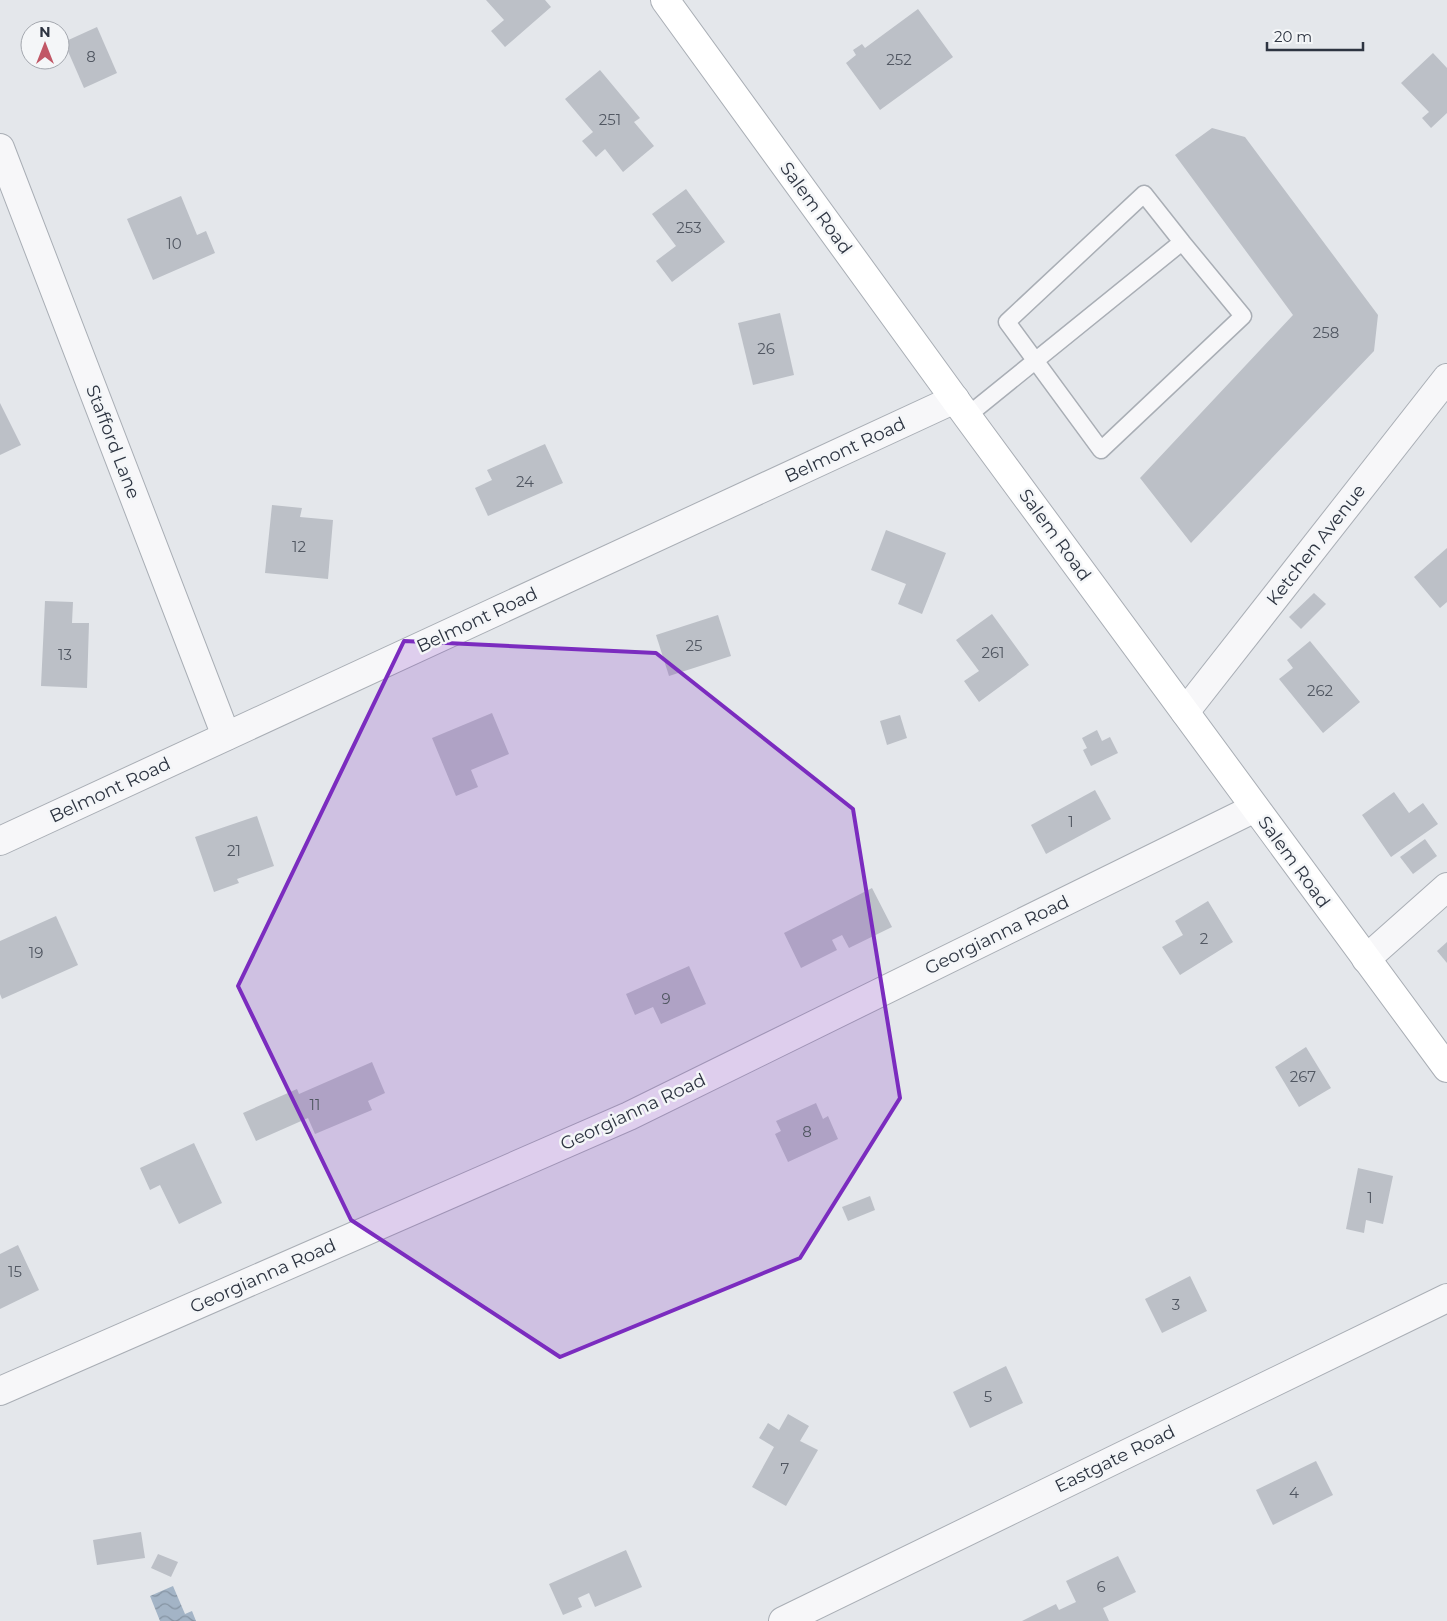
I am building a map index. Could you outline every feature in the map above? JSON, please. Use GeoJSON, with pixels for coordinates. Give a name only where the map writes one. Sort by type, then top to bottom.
{"type":"FeatureCollection","features":[{"type":"Feature","properties":{"kind":"main road","name":"Salem Road"},"geometry":{"type":"LineString","coordinates":[[664,0],[961,408],[1447,1068]]}},
{"type":"Feature","properties":{"kind":"street","name":"Stafford Lane"},"geometry":{"type":"LineString","coordinates":[[0,148],[226,736]]}},
{"type":"Feature","properties":{"kind":"street","name":"Ketchen Avenue"},"geometry":{"type":"LineString","coordinates":[[1185,712],[1447,378]]}},
{"type":"Feature","properties":{"kind":"street","name":"Belmont Road"},"geometry":{"type":"LineString","coordinates":[[0,841],[226,736],[961,408]]}},
{"type":"Feature","properties":{"kind":"street","name":"Georgianna Road"},"geometry":{"type":"LineString","coordinates":[[0,1391],[629,1116],[1255,808]]}},
{"type":"Feature","properties":{"kind":"street"},"geometry":{"type":"LineString","coordinates":[[1366,959],[1447,887]]}},
{"type":"Feature","properties":{"kind":"street","name":"Eastgate Road"},"geometry":{"type":"LineString","coordinates":[[783,1621],[1447,1298]]}},
{"type":"Feature","properties":{"kind":"lane"},"geometry":{"type":"LineString","coordinates":[[1144,194],[1182,242],[1243,316],[1101,450],[1007,322],[1144,194]]}},
{"type":"Feature","properties":{"kind":"lane"},"geometry":{"type":"LineString","coordinates":[[961,408],[1035,361],[1182,242]]}},
{"type":"Feature","properties":{"kind":"highlighted area"},"geometry":{"type":"Polygon","coordinates":[[[404,641],[656,653],[853,809],[900,1098],[800,1258],[560,1357],[351,1220],[238,986],[404,641]]]}},
{"type":"Feature","properties":{"kind":"water"},"geometry":{"type":"Polygon","coordinates":[[[173,1586],[185,1614],[192,1611],[196,1621],[160,1621],[150,1596],[173,1586]]]}},
{"type":"Feature","properties":{"kind":"building"},"geometry":{"type":"Polygon","coordinates":[[[486,0],[545,0],[551,7],[505,47],[491,31],[504,20],[486,0]]]}},
{"type":"Feature","properties":{"kind":"building"},"geometry":{"type":"Polygon","coordinates":[[[918,9],[953,57],[880,110],[846,63],[856,55],[853,50],[862,44],[865,48],[918,9]]]}},
{"type":"Feature","properties":{"kind":"building"},"geometry":{"type":"Polygon","coordinates":[[[97,27],[117,73],[84,88],[70,56],[70,39],[97,27]]]}},
{"type":"Feature","properties":{"kind":"building"},"geometry":{"type":"Polygon","coordinates":[[[1433,53],[1447,68],[1447,113],[1431,128],[1422,118],[1429,112],[1401,83],[1433,53]]]}},
{"type":"Feature","properties":{"kind":"building"},"geometry":{"type":"Polygon","coordinates":[[[600,70],[640,118],[634,122],[654,146],[623,172],[605,149],[596,157],[582,141],[593,132],[565,99],[600,70]]]}},
{"type":"Feature","properties":{"kind":"building"},"geometry":{"type":"Polygon","coordinates":[[[1212,128],[1245,137],[1378,315],[1374,351],[1191,543],[1140,478],[1293,315],[1175,155],[1212,128]]]}},
{"type":"Feature","properties":{"kind":"building"},"geometry":{"type":"Polygon","coordinates":[[[686,189],[725,242],[672,282],[656,261],[676,246],[652,214],[686,189]]]}},
{"type":"Feature","properties":{"kind":"building"},"geometry":{"type":"Polygon","coordinates":[[[181,196],[197,235],[206,231],[215,253],[153,280],[127,219],[181,196]]]}},
{"type":"Feature","properties":{"kind":"building"},"geometry":{"type":"Polygon","coordinates":[[[780,313],[794,375],[753,385],[738,323],[780,313]]]}},
{"type":"Feature","properties":{"kind":"building"},"geometry":{"type":"Polygon","coordinates":[[[0,403],[21,445],[0,455],[0,403]]]}},
{"type":"Feature","properties":{"kind":"building"},"geometry":{"type":"Polygon","coordinates":[[[545,444],[563,483],[488,516],[475,488],[492,480],[487,470],[545,444]]]}},
{"type":"Feature","properties":{"kind":"building"},"geometry":{"type":"Polygon","coordinates":[[[272,505],[302,508],[300,517],[333,520],[328,579],[265,573],[272,505]]]}},
{"type":"Feature","properties":{"kind":"building"},"geometry":{"type":"Polygon","coordinates":[[[886,530],[946,553],[922,614],[898,604],[906,584],[871,570],[886,530]]]}},
{"type":"Feature","properties":{"kind":"building"},"geometry":{"type":"Polygon","coordinates":[[[1447,548],[1447,602],[1440,608],[1414,577],[1447,548]]]}},
{"type":"Feature","properties":{"kind":"building"},"geometry":{"type":"Polygon","coordinates":[[[1314,593],[1326,604],[1301,629],[1289,617],[1314,593]]]}},
{"type":"Feature","properties":{"kind":"building"},"geometry":{"type":"Polygon","coordinates":[[[45,601],[73,602],[72,623],[89,623],[87,688],[41,686],[45,601]]]}},
{"type":"Feature","properties":{"kind":"building"},"geometry":{"type":"Polygon","coordinates":[[[992,614],[1029,665],[979,702],[964,681],[979,671],[956,640],[992,614]]]}},
{"type":"Feature","properties":{"kind":"building"},"geometry":{"type":"Polygon","coordinates":[[[718,615],[731,656],[669,676],[656,635],[718,615]]]}},
{"type":"Feature","properties":{"kind":"building"},"geometry":{"type":"Polygon","coordinates":[[[1310,641],[1360,702],[1323,733],[1279,679],[1293,668],[1287,660],[1310,641]]]}},
{"type":"Feature","properties":{"kind":"building"},"geometry":{"type":"Polygon","coordinates":[[[492,713],[509,754],[471,770],[478,787],[456,796],[432,738],[492,713]]]}},
{"type":"Feature","properties":{"kind":"building"},"geometry":{"type":"Polygon","coordinates":[[[900,715],[907,738],[887,745],[880,721],[900,715]]]}},
{"type":"Feature","properties":{"kind":"building"},"geometry":{"type":"Polygon","coordinates":[[[1097,730],[1102,741],[1110,737],[1118,753],[1091,766],[1083,750],[1087,748],[1082,738],[1097,730]]]}},
{"type":"Feature","properties":{"kind":"building"},"geometry":{"type":"Polygon","coordinates":[[[1095,790],[1111,819],[1046,854],[1031,825],[1095,790]]]}},
{"type":"Feature","properties":{"kind":"building"},"geometry":{"type":"Polygon","coordinates":[[[1394,792],[1409,813],[1423,803],[1438,824],[1391,857],[1362,815],[1394,792]]]}},
{"type":"Feature","properties":{"kind":"building"},"geometry":{"type":"Polygon","coordinates":[[[257,816],[274,866],[237,879],[239,883],[214,892],[195,837],[257,816]]]}},
{"type":"Feature","properties":{"kind":"building"},"geometry":{"type":"Polygon","coordinates":[[[1425,839],[1437,856],[1413,874],[1400,857],[1425,839]]]}},
{"type":"Feature","properties":{"kind":"building"},"geometry":{"type":"Polygon","coordinates":[[[872,888],[892,927],[849,948],[842,935],[832,940],[837,950],[801,968],[784,933],[872,888]]]}},
{"type":"Feature","properties":{"kind":"building"},"geometry":{"type":"Polygon","coordinates":[[[1208,901],[1233,942],[1180,975],[1162,947],[1183,935],[1175,921],[1208,901]]]}},
{"type":"Feature","properties":{"kind":"building"},"geometry":{"type":"Polygon","coordinates":[[[56,916],[78,965],[2,999],[0,994],[0,941],[56,916]]]}},
{"type":"Feature","properties":{"kind":"building"},"geometry":{"type":"Polygon","coordinates":[[[1447,942],[1447,963],[1437,951],[1447,942]]]}},
{"type":"Feature","properties":{"kind":"building"},"geometry":{"type":"Polygon","coordinates":[[[689,966],[706,1004],[661,1024],[653,1007],[635,1015],[626,994],[689,966]]]}},
{"type":"Feature","properties":{"kind":"building"},"geometry":{"type":"Polygon","coordinates":[[[1306,1047],[1331,1088],[1299,1107],[1275,1067],[1306,1047]]]}},
{"type":"Feature","properties":{"kind":"building"},"geometry":{"type":"Polygon","coordinates":[[[372,1062],[385,1093],[368,1101],[372,1110],[315,1134],[308,1118],[256,1141],[243,1113],[297,1089],[299,1094],[372,1062]]]}},
{"type":"Feature","properties":{"kind":"building"},"geometry":{"type":"Polygon","coordinates":[[[816,1103],[823,1119],[828,1116],[838,1139],[788,1162],[775,1134],[781,1131],[776,1121],[816,1103]]]}},
{"type":"Feature","properties":{"kind":"building"},"geometry":{"type":"Polygon","coordinates":[[[194,1143],[222,1203],[179,1224],[160,1185],[150,1190],[140,1168],[194,1143]]]}},
{"type":"Feature","properties":{"kind":"building"},"geometry":{"type":"Polygon","coordinates":[[[1358,1168],[1393,1176],[1383,1224],[1366,1220],[1364,1233],[1346,1229],[1358,1168]]]}},
{"type":"Feature","properties":{"kind":"building"},"geometry":{"type":"Polygon","coordinates":[[[870,1196],[875,1210],[848,1221],[842,1207],[870,1196]]]}},
{"type":"Feature","properties":{"kind":"building"},"geometry":{"type":"Polygon","coordinates":[[[18,1245],[39,1290],[0,1309],[0,1254],[18,1245]]]}},
{"type":"Feature","properties":{"kind":"building"},"geometry":{"type":"Polygon","coordinates":[[[1190,1276],[1207,1311],[1162,1333],[1145,1299],[1190,1276]]]}},
{"type":"Feature","properties":{"kind":"building"},"geometry":{"type":"Polygon","coordinates":[[[1006,1366],[1023,1403],[970,1428],[953,1392],[1006,1366]]]}},
{"type":"Feature","properties":{"kind":"building"},"geometry":{"type":"Polygon","coordinates":[[[788,1414],[809,1426],[800,1441],[818,1450],[786,1506],[752,1487],[774,1447],[759,1438],[768,1423],[779,1430],[788,1414]]]}},
{"type":"Feature","properties":{"kind":"building"},"geometry":{"type":"Polygon","coordinates":[[[1316,1461],[1333,1495],[1273,1525],[1256,1490],[1316,1461]]]}},
{"type":"Feature","properties":{"kind":"building"},"geometry":{"type":"Polygon","coordinates":[[[141,1532],[145,1558],[97,1565],[93,1540],[141,1532]]]}},
{"type":"Feature","properties":{"kind":"building"},"geometry":{"type":"Polygon","coordinates":[[[626,1550],[642,1587],[595,1607],[589,1593],[578,1598],[582,1607],[563,1615],[549,1584],[626,1550]]]}},
{"type":"Feature","properties":{"kind":"building"},"geometry":{"type":"Polygon","coordinates":[[[158,1554],[178,1562],[171,1577],[151,1568],[158,1554]]]}},
{"type":"Feature","properties":{"kind":"building"},"geometry":{"type":"Polygon","coordinates":[[[1118,1556],[1136,1592],[1103,1608],[1109,1621],[1022,1621],[1056,1604],[1059,1610],[1076,1602],[1066,1581],[1118,1556]]]}}]}
